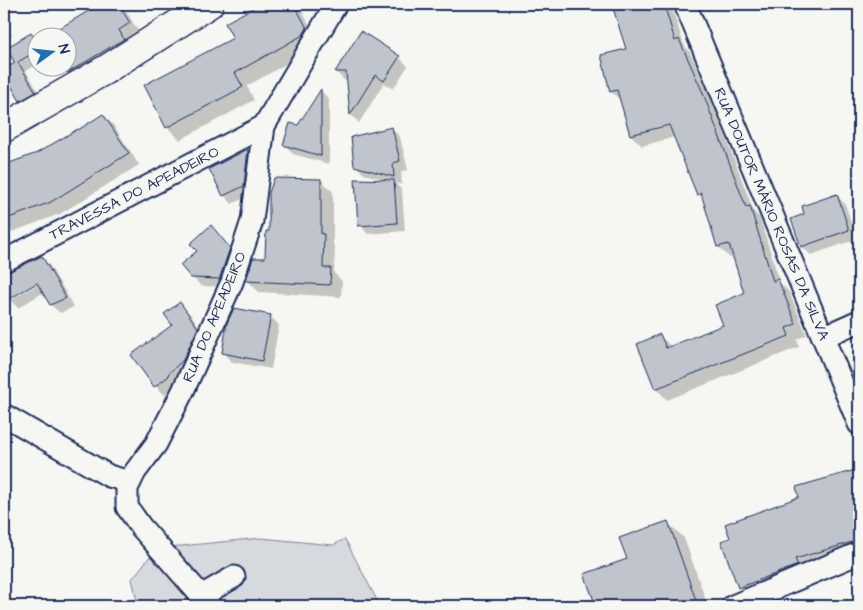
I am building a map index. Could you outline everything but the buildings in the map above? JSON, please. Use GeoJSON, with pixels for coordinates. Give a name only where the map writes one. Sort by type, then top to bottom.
{"type":"FeatureCollection","features":[{"type":"Feature","properties":{"kind":"street"},"geometry":{"type":"LineString","coordinates":[[4,128],[105,70],[209,4]]}},
{"type":"Feature","properties":{"kind":"street","name":"RUA DO APEADEIRO"},"geometry":{"type":"LineString","coordinates":[[206,601],[141,527],[127,507],[127,488],[156,444],[183,392],[232,282],[252,221],[264,126],[336,4]]}},
{"type":"Feature","properties":{"kind":"street","name":"RUA DOUTOR MÁRIO ROSAS DA SILVA"},"geometry":{"type":"LineString","coordinates":[[684,4],[859,424]]}},
{"type":"Feature","properties":{"kind":"street","name":"TRAVESSA DO APEADEIRO"},"geometry":{"type":"LineString","coordinates":[[4,261],[264,126]]}},
{"type":"Feature","properties":{"kind":"street"},"geometry":{"type":"LineString","coordinates":[[823,337],[859,321]]}},
{"type":"Feature","properties":{"kind":"street"},"geometry":{"type":"LineString","coordinates":[[4,415],[109,476],[130,482]]}},
{"type":"Feature","properties":{"kind":"street"},"geometry":{"type":"LineString","coordinates":[[733,606],[859,553]]}},
{"type":"Feature","properties":{"kind":"street"},"geometry":{"type":"LineString","coordinates":[[206,601],[234,577]]}},
{"type":"Feature","properties":{"kind":"shaded area"},"geometry":{"type":"Polygon","coordinates":[[[261,538],[333,545],[345,539],[380,606],[138,606],[132,579],[159,545],[161,548],[261,538]]]}}]}
